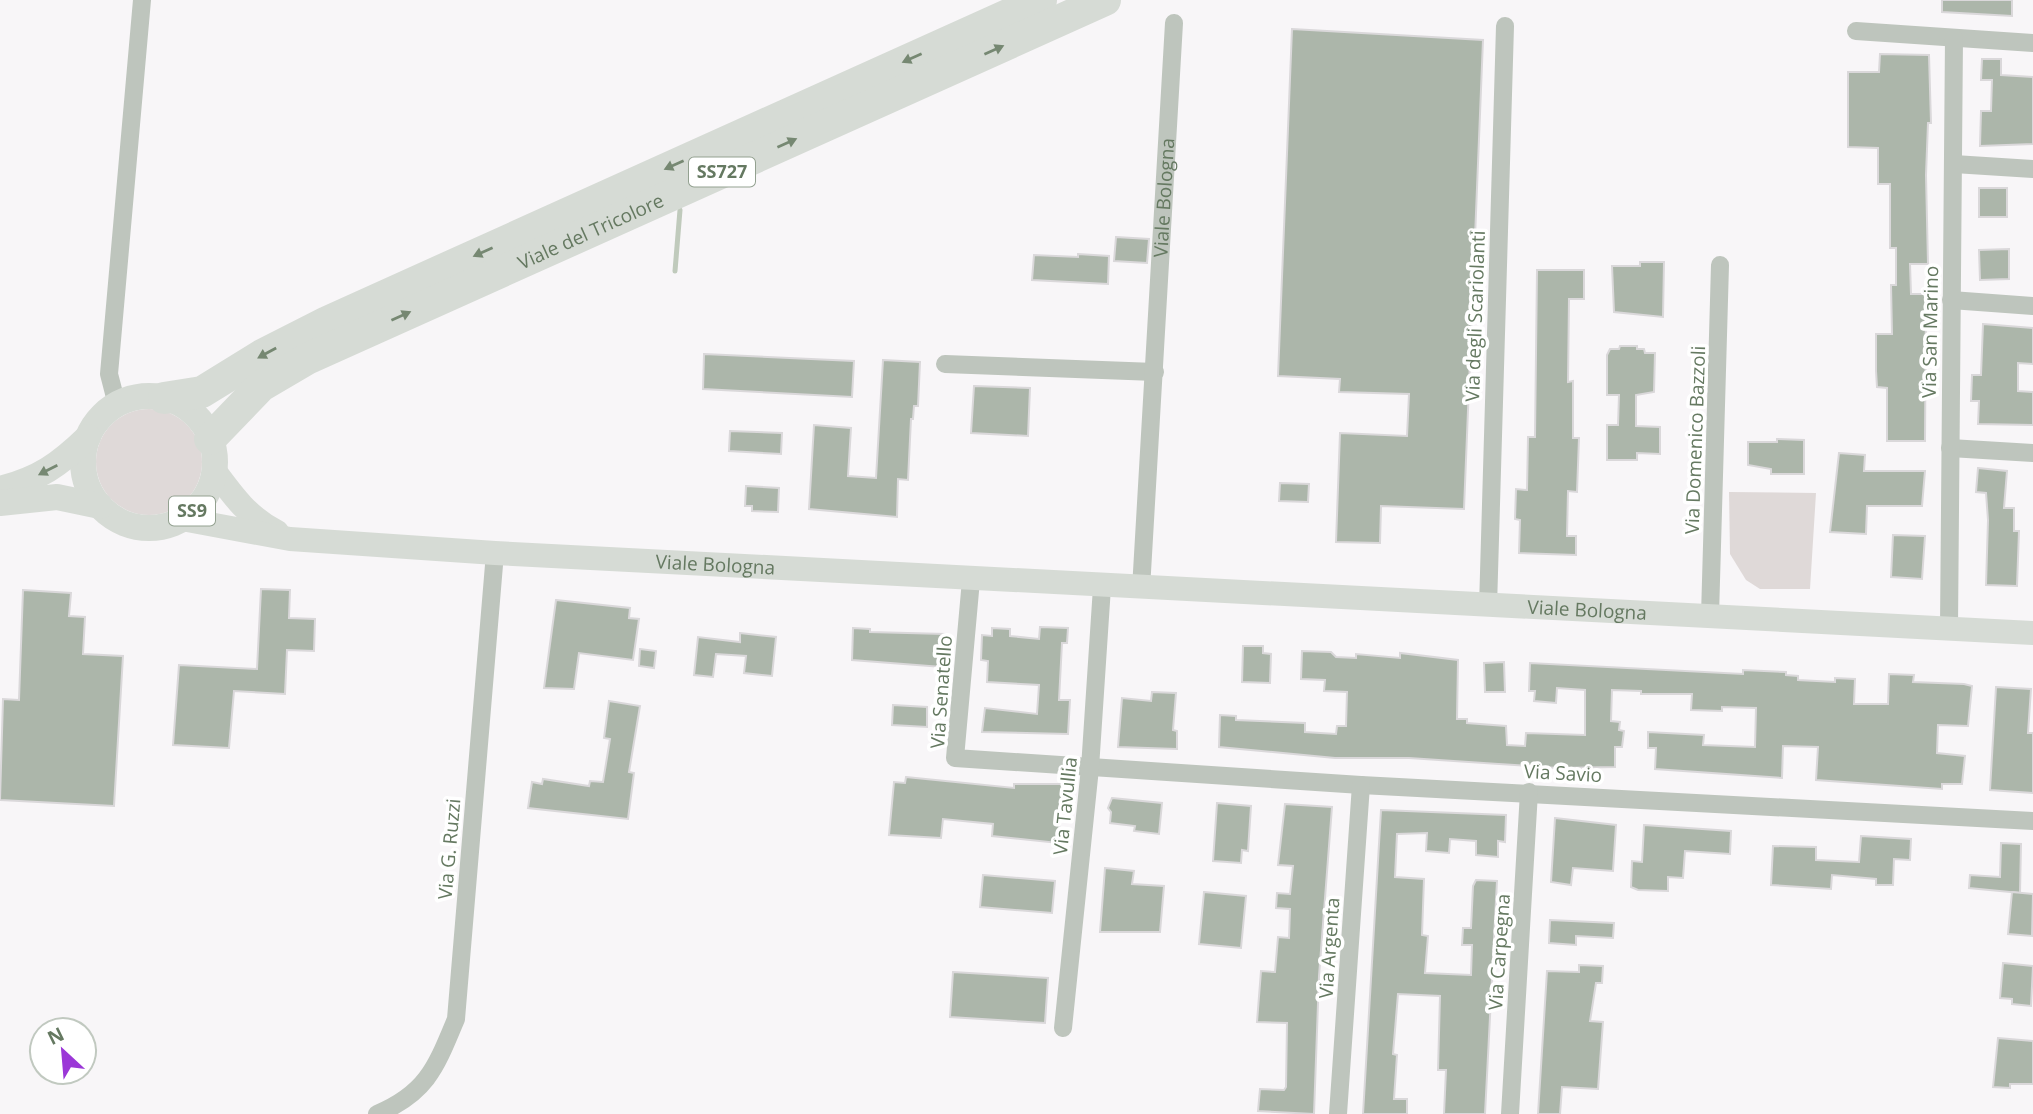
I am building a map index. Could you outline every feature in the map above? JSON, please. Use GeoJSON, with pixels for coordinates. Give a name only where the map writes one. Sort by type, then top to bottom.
{"type":"FeatureCollection","features":[{"type":"Feature","properties":{"kind":"highway","name":"Viale del Tricolore"},"geometry":{"type":"LineString","coordinates":[[164,398],[202,392],[262,355],[327,322],[1041,0]]}},
{"type":"Feature","properties":{"kind":"highway","name":"Viale del Tricolore"},"geometry":{"type":"LineString","coordinates":[[211,439],[261,386],[307,359],[1105,0]]}},
{"type":"Feature","properties":{"kind":"main road"},"geometry":{"type":"LineString","coordinates":[[100,506],[85,481],[84,452],[95,424],[117,405],[132,399],[164,398],[192,413],[211,439]]}},
{"type":"Feature","properties":{"kind":"main road"},"geometry":{"type":"LineString","coordinates":[[0,489],[19,484],[57,467],[88,437]]}},
{"type":"Feature","properties":{"kind":"main road","name":"SS9"},"geometry":{"type":"LineString","coordinates":[[100,506],[111,516],[138,527],[161,527],[182,519],[197,506],[209,489],[214,470],[211,439]]}},
{"type":"Feature","properties":{"kind":"main road","name":"Viale Bologna"},"geometry":{"type":"LineString","coordinates":[[214,470],[239,505],[261,524],[290,539]]}},
{"type":"Feature","properties":{"kind":"main road"},"geometry":{"type":"LineString","coordinates":[[0,503],[57,497],[100,506]]}},
{"type":"Feature","properties":{"kind":"main road","name":"Viale Bologna"},"geometry":{"type":"LineString","coordinates":[[182,519],[290,539],[495,553],[1102,587],[2033,633]]}},
{"type":"Feature","properties":{"kind":"street"},"geometry":{"type":"LineString","coordinates":[[117,405],[109,373],[142,0]]}},
{"type":"Feature","properties":{"kind":"street","name":"Viale Bologna"},"geometry":{"type":"LineString","coordinates":[[1141,589],[1174,23]]}},
{"type":"Feature","properties":{"kind":"street","name":"Via degli Scariolanti"},"geometry":{"type":"LineString","coordinates":[[1488,607],[1505,26]]}},
{"type":"Feature","properties":{"kind":"street"},"geometry":{"type":"LineString","coordinates":[[1857,31],[2033,43]]}},
{"type":"Feature","properties":{"kind":"street","name":"Via San Marino"},"geometry":{"type":"LineString","coordinates":[[1949,627],[1954,38]]}},
{"type":"Feature","properties":{"kind":"street"},"geometry":{"type":"LineString","coordinates":[[1954,164],[2033,169]]}},
{"type":"Feature","properties":{"kind":"street","name":"Via Domenico Bazzoli"},"geometry":{"type":"LineString","coordinates":[[1710,616],[1720,265]]}},
{"type":"Feature","properties":{"kind":"street"},"geometry":{"type":"LineString","coordinates":[[1951,300],[2033,306]]}},
{"type":"Feature","properties":{"kind":"street"},"geometry":{"type":"LineString","coordinates":[[945,363],[1155,372]]}},
{"type":"Feature","properties":{"kind":"street"},"geometry":{"type":"LineString","coordinates":[[1950,448],[2033,453]]}},
{"type":"Feature","properties":{"kind":"street","name":"Via G. Ruzzi"},"geometry":{"type":"LineString","coordinates":[[377,1114],[406,1102],[437,1066],[456,1018],[495,553]]}},
{"type":"Feature","properties":{"kind":"street","name":"Via Senatello"},"geometry":{"type":"LineString","coordinates":[[971,580],[955,758],[1090,768]]}},
{"type":"Feature","properties":{"kind":"street","name":"Via Tavullia"},"geometry":{"type":"LineString","coordinates":[[1063,1028],[1090,768],[1102,587]]}},
{"type":"Feature","properties":{"kind":"street","name":"Via Savio"},"geometry":{"type":"LineString","coordinates":[[1090,768],[2033,821]]}},
{"type":"Feature","properties":{"kind":"street","name":"Via Argenta"},"geometry":{"type":"LineString","coordinates":[[1338,1114],[1361,785]]}},
{"type":"Feature","properties":{"kind":"street","name":"Via Carpegna"},"geometry":{"type":"LineString","coordinates":[[1510,1114],[1530,792]]}},
{"type":"Feature","properties":{"kind":"shaded area"},"geometry":{"type":"Polygon","coordinates":[[[149,409],[169,413],[186,425],[198,442],[202,462],[198,482],[186,499],[169,511],[149,515],[129,511],[112,499],[100,482],[96,462],[100,442],[112,425],[129,413],[149,409]]]}},
{"type":"Feature","properties":{"kind":"shaded area"},"geometry":{"type":"Polygon","coordinates":[[[1729,492],[1816,493],[1810,589],[1760,589],[1746,580],[1730,554],[1729,492]]]}},
{"type":"Feature","properties":{"kind":"building"},"geometry":{"type":"Polygon","coordinates":[[[1942,0],[2012,0],[2012,16],[1942,12],[1942,0]]]}},
{"type":"Feature","properties":{"kind":"building"},"geometry":{"type":"Polygon","coordinates":[[[1292,29],[1483,40],[1464,509],[1381,506],[1380,543],[1336,542],[1340,433],[1407,436],[1409,394],[1339,392],[1340,379],[1278,376],[1292,29]]]}},
{"type":"Feature","properties":{"kind":"building"},"geometry":{"type":"Polygon","coordinates":[[[1880,54],[1929,55],[1931,123],[1928,123],[1926,175],[1928,264],[1910,264],[1911,294],[1926,294],[1925,441],[1887,441],[1887,388],[1877,387],[1876,334],[1892,334],[1891,285],[1896,285],[1896,248],[1890,248],[1890,184],[1878,184],[1878,148],[1848,147],[1848,72],[1879,72],[1880,54]]]}},
{"type":"Feature","properties":{"kind":"building"},"geometry":{"type":"Polygon","coordinates":[[[1982,59],[2001,59],[2001,75],[2033,77],[2033,144],[1980,146],[1981,111],[1991,111],[1992,80],[1981,80],[1982,59]]]}},
{"type":"Feature","properties":{"kind":"building"},"geometry":{"type":"Polygon","coordinates":[[[1979,188],[2007,188],[2007,217],[1979,217],[1979,188]]]}},
{"type":"Feature","properties":{"kind":"building"},"geometry":{"type":"Polygon","coordinates":[[[1116,237],[1149,239],[1147,263],[1114,261],[1116,237]]]}},
{"type":"Feature","properties":{"kind":"building"},"geometry":{"type":"Polygon","coordinates":[[[2009,249],[2009,279],[1980,280],[1979,250],[2009,249]]]}},
{"type":"Feature","properties":{"kind":"building"},"geometry":{"type":"Polygon","coordinates":[[[1078,254],[1109,256],[1108,284],[1032,280],[1034,255],[1078,257],[1078,254]]]}},
{"type":"Feature","properties":{"kind":"building"},"geometry":{"type":"Polygon","coordinates":[[[1640,262],[1664,262],[1663,317],[1614,312],[1612,266],[1640,266],[1640,262]]]}},
{"type":"Feature","properties":{"kind":"building"},"geometry":{"type":"Polygon","coordinates":[[[1537,270],[1584,270],[1584,299],[1569,299],[1568,382],[1573,381],[1573,438],[1579,438],[1577,492],[1568,491],[1567,536],[1576,536],[1576,555],[1519,553],[1520,520],[1515,519],[1516,489],[1527,490],[1528,437],[1535,437],[1537,270]]]}},
{"type":"Feature","properties":{"kind":"building"},"geometry":{"type":"Polygon","coordinates":[[[1983,324],[2033,328],[2033,364],[2018,363],[2018,391],[2033,392],[2033,425],[1978,424],[1979,401],[1971,401],[1972,375],[1981,375],[1983,324]]]}},
{"type":"Feature","properties":{"kind":"building"},"geometry":{"type":"Polygon","coordinates":[[[1620,346],[1637,346],[1637,349],[1644,349],[1645,353],[1655,353],[1654,392],[1636,395],[1636,426],[1660,427],[1660,454],[1637,453],[1637,460],[1607,460],[1607,425],[1618,425],[1619,395],[1607,395],[1607,355],[1610,349],[1619,349],[1620,346]]]}},
{"type":"Feature","properties":{"kind":"building"},"geometry":{"type":"Polygon","coordinates":[[[704,354],[854,361],[852,397],[703,389],[704,354]]]}},
{"type":"Feature","properties":{"kind":"building"},"geometry":{"type":"Polygon","coordinates":[[[883,360],[920,362],[918,406],[914,406],[911,419],[908,480],[898,479],[897,517],[809,509],[814,425],[851,428],[848,476],[876,478],[883,360]]]}},
{"type":"Feature","properties":{"kind":"building"},"geometry":{"type":"Polygon","coordinates":[[[974,386],[1030,388],[1028,436],[971,433],[974,386]]]}},
{"type":"Feature","properties":{"kind":"building"},"geometry":{"type":"Polygon","coordinates":[[[730,431],[782,433],[781,454],[729,451],[730,431]]]}},
{"type":"Feature","properties":{"kind":"building"},"geometry":{"type":"Polygon","coordinates":[[[1777,439],[1804,440],[1804,474],[1771,474],[1771,469],[1748,465],[1748,442],[1777,442],[1777,439]]]}},
{"type":"Feature","properties":{"kind":"building"},"geometry":{"type":"Polygon","coordinates":[[[1839,453],[1865,455],[1864,471],[1925,471],[1922,506],[1867,506],[1866,534],[1830,532],[1839,453]]]}},
{"type":"Feature","properties":{"kind":"building"},"geometry":{"type":"Polygon","coordinates":[[[1978,468],[2007,471],[2004,508],[2014,508],[2014,531],[2019,531],[2017,586],[1986,585],[1988,520],[1986,493],[1976,492],[1978,468]]]}},
{"type":"Feature","properties":{"kind":"building"},"geometry":{"type":"Polygon","coordinates":[[[1280,483],[1309,484],[1308,502],[1279,501],[1280,483]]]}},
{"type":"Feature","properties":{"kind":"building"},"geometry":{"type":"Polygon","coordinates":[[[746,486],[779,488],[778,512],[752,511],[752,506],[745,506],[746,486]]]}},
{"type":"Feature","properties":{"kind":"building"},"geometry":{"type":"Polygon","coordinates":[[[1893,535],[1925,536],[1922,579],[1891,577],[1893,535]]]}},
{"type":"Feature","properties":{"kind":"building"},"geometry":{"type":"Polygon","coordinates":[[[261,589],[290,590],[289,618],[315,619],[314,651],[287,650],[285,694],[234,691],[229,748],[173,745],[179,665],[257,669],[261,589]]]}},
{"type":"Feature","properties":{"kind":"building"},"geometry":{"type":"Polygon","coordinates":[[[23,590],[71,593],[69,616],[85,617],[83,654],[123,656],[114,806],[0,800],[3,699],[19,700],[23,590]]]}},
{"type":"Feature","properties":{"kind":"building"},"geometry":{"type":"Polygon","coordinates":[[[556,600],[630,608],[629,618],[639,619],[633,660],[579,653],[574,689],[544,688],[556,600]]]}},
{"type":"Feature","properties":{"kind":"building"},"geometry":{"type":"Polygon","coordinates":[[[1040,627],[1068,628],[1067,643],[1062,643],[1059,700],[1070,700],[1068,734],[982,732],[985,708],[1037,714],[1039,685],[987,682],[988,661],[981,660],[982,635],[992,636],[992,628],[1010,629],[1010,636],[1039,639],[1040,627]]]}},
{"type":"Feature","properties":{"kind":"building"},"geometry":{"type":"Polygon","coordinates":[[[853,628],[870,629],[870,632],[945,634],[942,667],[852,660],[853,628]]]}},
{"type":"Feature","properties":{"kind":"building"},"geometry":{"type":"Polygon","coordinates":[[[740,633],[776,637],[772,676],[744,673],[746,656],[716,654],[713,677],[694,675],[698,637],[740,642],[740,633]]]}},
{"type":"Feature","properties":{"kind":"building"},"geometry":{"type":"Polygon","coordinates":[[[1243,646],[1263,646],[1263,653],[1271,654],[1270,683],[1242,682],[1243,646]]]}},
{"type":"Feature","properties":{"kind":"building"},"geometry":{"type":"Polygon","coordinates":[[[640,649],[656,651],[654,668],[639,666],[640,649]]]}},
{"type":"Feature","properties":{"kind":"building"},"geometry":{"type":"Polygon","coordinates":[[[1302,651],[1331,652],[1336,657],[1356,658],[1356,654],[1400,658],[1400,653],[1458,660],[1457,719],[1467,719],[1467,723],[1506,726],[1507,745],[1525,746],[1526,733],[1585,735],[1585,690],[1557,688],[1556,703],[1534,701],[1535,691],[1529,691],[1530,663],[1743,674],[1743,670],[1786,672],[1786,675],[1798,676],[1798,680],[1835,682],[1835,678],[1855,679],[1854,704],[1888,704],[1889,674],[1914,675],[1913,682],[1964,684],[1972,686],[1968,726],[1938,725],[1937,753],[1965,756],[1962,784],[1942,784],[1942,789],[1816,780],[1818,747],[1783,746],[1782,778],[1655,769],[1656,748],[1648,748],[1648,732],[1704,735],[1703,745],[1755,747],[1756,708],[1691,710],[1692,694],[1641,694],[1641,691],[1612,690],[1611,721],[1620,722],[1619,730],[1624,731],[1622,747],[1615,747],[1615,767],[1558,768],[1409,758],[1335,758],[1219,747],[1220,715],[1236,716],[1236,720],[1305,723],[1305,732],[1336,734],[1337,726],[1346,726],[1347,692],[1324,691],[1325,680],[1301,679],[1302,651]]]}},
{"type":"Feature","properties":{"kind":"building"},"geometry":{"type":"Polygon","coordinates":[[[1504,662],[1505,692],[1485,692],[1484,663],[1504,662]]]}},
{"type":"Feature","properties":{"kind":"building"},"geometry":{"type":"Polygon","coordinates":[[[1996,687],[2031,689],[2028,733],[2033,733],[2033,793],[1990,790],[1996,687]]]}},
{"type":"Feature","properties":{"kind":"building"},"geometry":{"type":"Polygon","coordinates":[[[1152,692],[1176,693],[1173,730],[1177,731],[1177,749],[1118,747],[1122,698],[1151,701],[1152,692]]]}},
{"type":"Feature","properties":{"kind":"building"},"geometry":{"type":"Polygon","coordinates":[[[609,701],[640,706],[629,772],[634,773],[628,819],[528,808],[532,782],[542,784],[543,779],[589,786],[590,781],[603,782],[610,739],[604,738],[609,701]]]}},
{"type":"Feature","properties":{"kind":"building"},"geometry":{"type":"Polygon","coordinates":[[[893,705],[927,707],[927,727],[892,725],[893,705]]]}},
{"type":"Feature","properties":{"kind":"building"},"geometry":{"type":"Polygon","coordinates":[[[906,777],[1014,788],[1014,784],[1063,784],[1058,843],[992,836],[993,824],[943,819],[941,838],[889,835],[894,782],[905,783],[906,777]]]}},
{"type":"Feature","properties":{"kind":"building"},"geometry":{"type":"Polygon","coordinates":[[[1112,798],[1162,803],[1159,834],[1134,831],[1135,826],[1110,823],[1111,812],[1108,808],[1112,798]]]}},
{"type":"Feature","properties":{"kind":"building"},"geometry":{"type":"Polygon","coordinates":[[[1217,803],[1251,806],[1248,851],[1242,850],[1241,863],[1213,861],[1217,803]]]}},
{"type":"Feature","properties":{"kind":"building"},"geometry":{"type":"Polygon","coordinates":[[[1285,804],[1332,807],[1319,976],[1314,1114],[1258,1111],[1260,1089],[1284,1090],[1286,1087],[1287,1023],[1257,1022],[1261,971],[1275,972],[1278,937],[1289,938],[1290,909],[1276,908],[1277,893],[1290,894],[1293,866],[1278,865],[1285,804]]]}},
{"type":"Feature","properties":{"kind":"building"},"geometry":{"type":"Polygon","coordinates":[[[1381,810],[1506,815],[1505,842],[1498,841],[1498,857],[1476,855],[1476,841],[1450,839],[1449,853],[1426,851],[1427,833],[1397,834],[1395,877],[1424,879],[1422,935],[1428,936],[1425,973],[1471,975],[1472,945],[1462,945],[1463,928],[1471,928],[1473,886],[1476,880],[1497,881],[1485,1114],[1444,1114],[1446,1070],[1438,1070],[1440,996],[1398,994],[1393,1054],[1397,1055],[1394,1099],[1407,1099],[1407,1114],[1363,1114],[1381,810]]]}},
{"type":"Feature","properties":{"kind":"building"},"geometry":{"type":"Polygon","coordinates":[[[1555,818],[1616,825],[1613,871],[1573,868],[1571,885],[1551,882],[1555,818]]]}},
{"type":"Feature","properties":{"kind":"building"},"geometry":{"type":"Polygon","coordinates":[[[1644,825],[1731,831],[1730,854],[1685,851],[1683,878],[1668,877],[1668,891],[1638,890],[1631,887],[1632,861],[1642,862],[1644,825]]]}},
{"type":"Feature","properties":{"kind":"building"},"geometry":{"type":"Polygon","coordinates":[[[1861,836],[1911,839],[1910,860],[1894,859],[1893,885],[1876,885],[1876,879],[1832,875],[1831,889],[1771,885],[1773,846],[1816,847],[1816,860],[1859,862],[1861,836]]]}},
{"type":"Feature","properties":{"kind":"building"},"geometry":{"type":"Polygon","coordinates":[[[2001,843],[2021,844],[2020,893],[1969,888],[1970,875],[2000,877],[2001,843]]]}},
{"type":"Feature","properties":{"kind":"building"},"geometry":{"type":"Polygon","coordinates":[[[1105,868],[1134,871],[1132,884],[1164,886],[1160,932],[1100,932],[1105,868]]]}},
{"type":"Feature","properties":{"kind":"building"},"geometry":{"type":"Polygon","coordinates":[[[983,875],[1055,881],[1052,913],[980,907],[983,875]]]}},
{"type":"Feature","properties":{"kind":"building"},"geometry":{"type":"Polygon","coordinates":[[[1204,892],[1246,896],[1241,948],[1199,944],[1204,892]]]}},
{"type":"Feature","properties":{"kind":"building"},"geometry":{"type":"Polygon","coordinates":[[[2012,892],[2033,894],[2032,936],[2008,934],[2012,892]]]}},
{"type":"Feature","properties":{"kind":"building"},"geometry":{"type":"Polygon","coordinates":[[[1550,920],[1614,923],[1613,938],[1576,936],[1576,945],[1549,943],[1550,920]]]}},
{"type":"Feature","properties":{"kind":"building"},"geometry":{"type":"Polygon","coordinates":[[[2003,963],[2033,966],[2031,1006],[2012,1004],[2012,999],[2000,998],[2003,963]]]}},
{"type":"Feature","properties":{"kind":"building"},"geometry":{"type":"Polygon","coordinates":[[[1579,965],[1603,966],[1602,983],[1596,983],[1590,1021],[1603,1022],[1598,1089],[1562,1087],[1560,1114],[1538,1114],[1547,971],[1579,972],[1579,965]]]}},
{"type":"Feature","properties":{"kind":"building"},"geometry":{"type":"Polygon","coordinates":[[[953,972],[1048,978],[1045,1023],[950,1017],[953,972]]]}},
{"type":"Feature","properties":{"kind":"building"},"geometry":{"type":"Polygon","coordinates":[[[1998,1038],[2033,1041],[2033,1084],[2010,1084],[2010,1088],[1993,1087],[1998,1038]]]}},
{"type":"Feature","properties":{"kind":"waterway"},"geometry":{"type":"LineString","coordinates":[[675,271],[680,210]]}}]}
